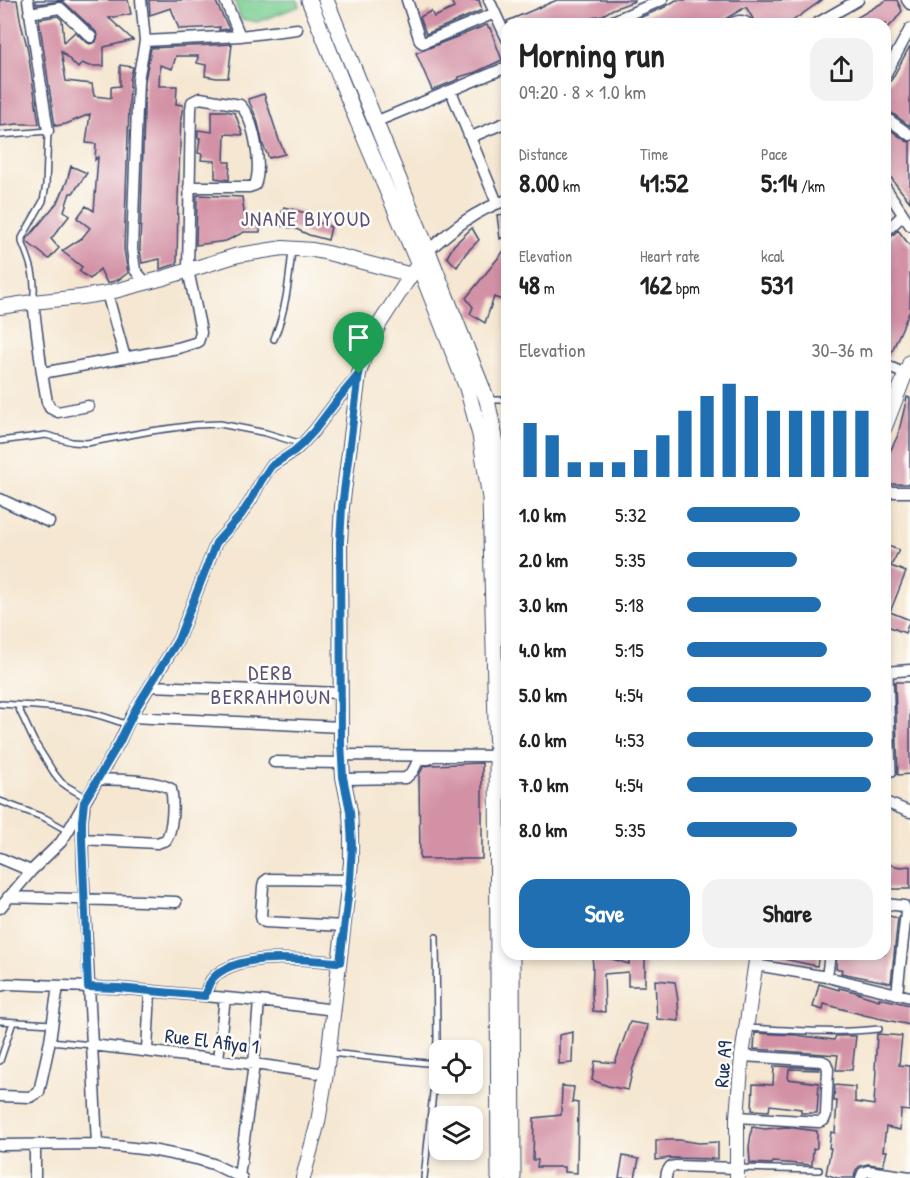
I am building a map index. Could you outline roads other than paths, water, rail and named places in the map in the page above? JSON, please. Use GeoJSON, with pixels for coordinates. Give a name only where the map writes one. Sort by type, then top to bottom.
{"type":"FeatureCollection","features":[{"type":"Feature","properties":{"kind":"main road"},"geometry":{"type":"LineString","coordinates":[[309,0],[415,269],[474,408],[487,478],[490,498],[500,757],[499,1178]]}},
{"type":"Feature","properties":{"kind":"main road"},"geometry":{"type":"LineString","coordinates":[[326,0],[487,400],[501,480]]}},
{"type":"Feature","properties":{"kind":"main road"},"geometry":{"type":"LineString","coordinates":[[512,960],[513,1178]]}},
{"type":"Feature","properties":{"kind":"street"},"geometry":{"type":"LineString","coordinates":[[28,0],[48,131]]}},
{"type":"Feature","properties":{"kind":"street"},"geometry":{"type":"LineString","coordinates":[[141,0],[145,40],[138,87],[132,249],[135,270],[146,283]]}},
{"type":"Feature","properties":{"kind":"street"},"geometry":{"type":"LineString","coordinates":[[225,0],[240,36]]}},
{"type":"Feature","properties":{"kind":"street"},"geometry":{"type":"LineString","coordinates":[[407,0],[420,41],[423,43],[495,13]]}},
{"type":"Feature","properties":{"kind":"street"},"geometry":{"type":"LineString","coordinates":[[489,0],[501,26]]}},
{"type":"Feature","properties":{"kind":"street"},"geometry":{"type":"LineString","coordinates":[[620,18],[662,0]]}},
{"type":"Feature","properties":{"kind":"street"},"geometry":{"type":"LineString","coordinates":[[826,18],[858,0]]}},
{"type":"Feature","properties":{"kind":"street"},"geometry":{"type":"LineString","coordinates":[[907,0],[910,4]]}},
{"type":"Feature","properties":{"kind":"street"},"geometry":{"type":"LineString","coordinates":[[29,13],[60,8],[91,37]]}},
{"type":"Feature","properties":{"kind":"street"},"geometry":{"type":"LineString","coordinates":[[145,40],[240,36],[297,29]]}},
{"type":"Feature","properties":{"kind":"street"},"geometry":{"type":"LineString","coordinates":[[891,64],[910,29]]}},
{"type":"Feature","properties":{"kind":"street"},"geometry":{"type":"LineString","coordinates":[[375,122],[501,70]]}},
{"type":"Feature","properties":{"kind":"street"},"geometry":{"type":"LineString","coordinates":[[451,91],[501,199]]}},
{"type":"Feature","properties":{"kind":"street"},"geometry":{"type":"LineString","coordinates":[[42,373],[178,348],[198,342],[201,333],[188,270],[189,187],[192,102],[200,98],[240,105],[249,120],[256,144],[257,179],[255,185],[249,187],[189,187]]}},
{"type":"Feature","properties":{"kind":"street"},"geometry":{"type":"LineString","coordinates":[[891,121],[910,135]]}},
{"type":"Feature","properties":{"kind":"street"},"geometry":{"type":"LineString","coordinates":[[471,137],[501,124]]}},
{"type":"Feature","properties":{"kind":"street"},"geometry":{"type":"LineString","coordinates":[[891,196],[910,225]]}},
{"type":"Feature","properties":{"kind":"street"},"geometry":{"type":"LineString","coordinates":[[303,1178],[318,1122],[326,1074],[352,854],[350,811],[342,759],[341,523],[359,374],[369,342],[428,251],[465,220],[501,201]]}},
{"type":"Feature","properties":{"kind":"street"},"geometry":{"type":"LineString","coordinates":[[891,226],[903,215]]}},
{"type":"Feature","properties":{"kind":"street"},"geometry":{"type":"LineString","coordinates":[[0,307],[107,293],[246,253],[269,249],[313,250],[415,269]]}},
{"type":"Feature","properties":{"kind":"street"},"geometry":{"type":"LineString","coordinates":[[107,293],[125,358]]}},
{"type":"Feature","properties":{"kind":"street"},"geometry":{"type":"LineString","coordinates":[[33,302],[42,373],[50,408],[58,412],[88,406]]}},
{"type":"Feature","properties":{"kind":"street"},"geometry":{"type":"LineString","coordinates":[[891,366],[908,368],[891,412]]}},
{"type":"Feature","properties":{"kind":"street"},"geometry":{"type":"LineString","coordinates":[[0,908],[68,831],[178,640],[216,543],[241,515],[271,466],[302,444],[359,374]]}},
{"type":"Feature","properties":{"kind":"street"},"geometry":{"type":"LineString","coordinates":[[891,492],[910,492]]}},
{"type":"Feature","properties":{"kind":"street"},"geometry":{"type":"LineString","coordinates":[[0,500],[49,522]]}},
{"type":"Feature","properties":{"kind":"street"},"geometry":{"type":"LineString","coordinates":[[891,672],[910,670]]}},
{"type":"Feature","properties":{"kind":"street"},"geometry":{"type":"LineString","coordinates":[[150,686],[341,693]]}},
{"type":"Feature","properties":{"kind":"street"},"geometry":{"type":"LineString","coordinates":[[130,721],[341,727]]}},
{"type":"Feature","properties":{"kind":"street"},"geometry":{"type":"LineString","coordinates":[[274,762],[500,757]]}},
{"type":"Feature","properties":{"kind":"street"},"geometry":{"type":"LineString","coordinates":[[344,780],[406,778],[413,771],[419,759],[500,757]]}},
{"type":"Feature","properties":{"kind":"street"},"geometry":{"type":"LineString","coordinates":[[82,839],[157,843],[166,840],[170,832],[171,789],[151,783],[98,779]]}},
{"type":"Feature","properties":{"kind":"street"},"geometry":{"type":"LineString","coordinates":[[86,800],[82,821],[84,899],[98,1144]]}},
{"type":"Feature","properties":{"kind":"street"},"geometry":{"type":"LineString","coordinates":[[891,804],[910,812]]}},
{"type":"Feature","properties":{"kind":"street"},"geometry":{"type":"LineString","coordinates":[[0,858],[31,871]]}},
{"type":"Feature","properties":{"kind":"street"},"geometry":{"type":"LineString","coordinates":[[344,926],[265,922],[261,916],[263,886],[268,879],[350,880]]}},
{"type":"Feature","properties":{"kind":"street"},"geometry":{"type":"LineString","coordinates":[[8,897],[176,902]]}},
{"type":"Feature","properties":{"kind":"street"},"geometry":{"type":"LineString","coordinates":[[891,905],[904,906],[906,912],[897,994]]}},
{"type":"Feature","properties":{"kind":"street","name":"Rue A9"},"geometry":{"type":"LineString","coordinates":[[737,1173],[737,1117],[742,1056],[756,960]]}},
{"type":"Feature","properties":{"kind":"street"},"geometry":{"type":"LineString","coordinates":[[760,960],[910,997]]}},
{"type":"Feature","properties":{"kind":"street"},"geometry":{"type":"LineString","coordinates":[[827,977],[829,960]]}},
{"type":"Feature","properties":{"kind":"street"},"geometry":{"type":"LineString","coordinates":[[205,996],[208,984],[215,976],[249,961],[340,962]]}},
{"type":"Feature","properties":{"kind":"street"},"geometry":{"type":"LineString","coordinates":[[0,986],[9,984],[150,991],[335,1010]]}},
{"type":"Feature","properties":{"kind":"street"},"geometry":{"type":"LineString","coordinates":[[0,1096],[30,1096],[39,1092],[50,1041],[58,986]]}},
{"type":"Feature","properties":{"kind":"street"},"geometry":{"type":"LineString","coordinates":[[147,1051],[150,991]]}},
{"type":"Feature","properties":{"kind":"street"},"geometry":{"type":"LineString","coordinates":[[218,1059],[225,998]]}},
{"type":"Feature","properties":{"kind":"street"},"geometry":{"type":"LineString","coordinates":[[237,1176],[254,1064],[259,1001]]}},
{"type":"Feature","properties":{"kind":"street","name":"Rue El Afiya 1"},"geometry":{"type":"LineString","coordinates":[[92,1045],[326,1074]]}},
{"type":"Feature","properties":{"kind":"street"},"geometry":{"type":"LineString","coordinates":[[737,1117],[819,1122],[824,1120],[826,1115],[828,1069],[826,1063],[742,1056]]}},
{"type":"Feature","properties":{"kind":"street"},"geometry":{"type":"LineString","coordinates":[[0,1145],[98,1144],[151,1150],[197,1159],[237,1176]]}},
{"type":"Feature","properties":{"kind":"street"},"geometry":{"type":"LineString","coordinates":[[35,1145],[35,1178]]}},
{"type":"Feature","properties":{"kind":"street"},"geometry":{"type":"LineString","coordinates":[[666,1178],[670,1167],[676,1166],[737,1173]]}},
{"type":"Feature","properties":{"kind":"street"},"geometry":{"type":"LineString","coordinates":[[861,1178],[863,1173],[868,1171],[910,1177]]}},
{"type":"Feature","properties":{"kind":"street"},"geometry":{"type":"LineString","coordinates":[[218,1178],[237,1176]]}},
{"type":"Feature","properties":{"kind":"lane"},"geometry":{"type":"LineString","coordinates":[[0,135],[48,131],[46,185],[43,201],[25,231],[22,242],[32,268],[33,302]]}},
{"type":"Feature","properties":{"kind":"lane"},"geometry":{"type":"LineString","coordinates":[[274,339],[285,308],[292,248]]}},
{"type":"Feature","properties":{"kind":"lane"},"geometry":{"type":"LineString","coordinates":[[487,400],[501,400]]}},
{"type":"Feature","properties":{"kind":"lane"},"geometry":{"type":"LineString","coordinates":[[0,441],[46,435],[72,442],[87,443],[151,431],[220,424],[266,433],[302,444]]}},
{"type":"Feature","properties":{"kind":"lane"},"geometry":{"type":"LineString","coordinates":[[0,704],[57,707],[130,721]]}},
{"type":"Feature","properties":{"kind":"lane"},"geometry":{"type":"LineString","coordinates":[[17,705],[34,741],[54,773],[61,782],[86,800]]}},
{"type":"Feature","properties":{"kind":"lane"},"geometry":{"type":"LineString","coordinates":[[891,740],[893,774]]}},
{"type":"Feature","properties":{"kind":"lane"},"geometry":{"type":"LineString","coordinates":[[0,801],[45,818],[68,831]]}},
{"type":"Feature","properties":{"kind":"lane"},"geometry":{"type":"LineString","coordinates":[[436,936],[437,1040]]}},
{"type":"Feature","properties":{"kind":"lane"},"geometry":{"type":"LineString","coordinates":[[0,1021],[52,1024]]}},
{"type":"Feature","properties":{"kind":"lane"},"geometry":{"type":"LineString","coordinates":[[0,1061],[13,1022]]}},
{"type":"Feature","properties":{"kind":"lane"},"geometry":{"type":"LineString","coordinates":[[746,1028],[843,1032],[879,1029]]}},
{"type":"Feature","properties":{"kind":"lane"},"geometry":{"type":"LineString","coordinates":[[50,1041],[92,1045]]}},
{"type":"Feature","properties":{"kind":"lane"},"geometry":{"type":"LineString","coordinates":[[329,1053],[429,1063]]}},
{"type":"Feature","properties":{"kind":"lane"},"geometry":{"type":"LineString","coordinates":[[424,1178],[433,1094]]}},
{"type":"Feature","properties":{"kind":"lane"},"geometry":{"type":"LineString","coordinates":[[737,1173],[819,1170]]}},
{"type":"Feature","properties":{"kind":"district","name":"JNANE BIYOUD"},"geometry":{"type":"Point","coordinates":[306,219]}},
{"type":"Feature","properties":{"kind":"district","name":"DERB BERRAHMOUN"},"geometry":{"type":"Point","coordinates":[271,685]}}]}
